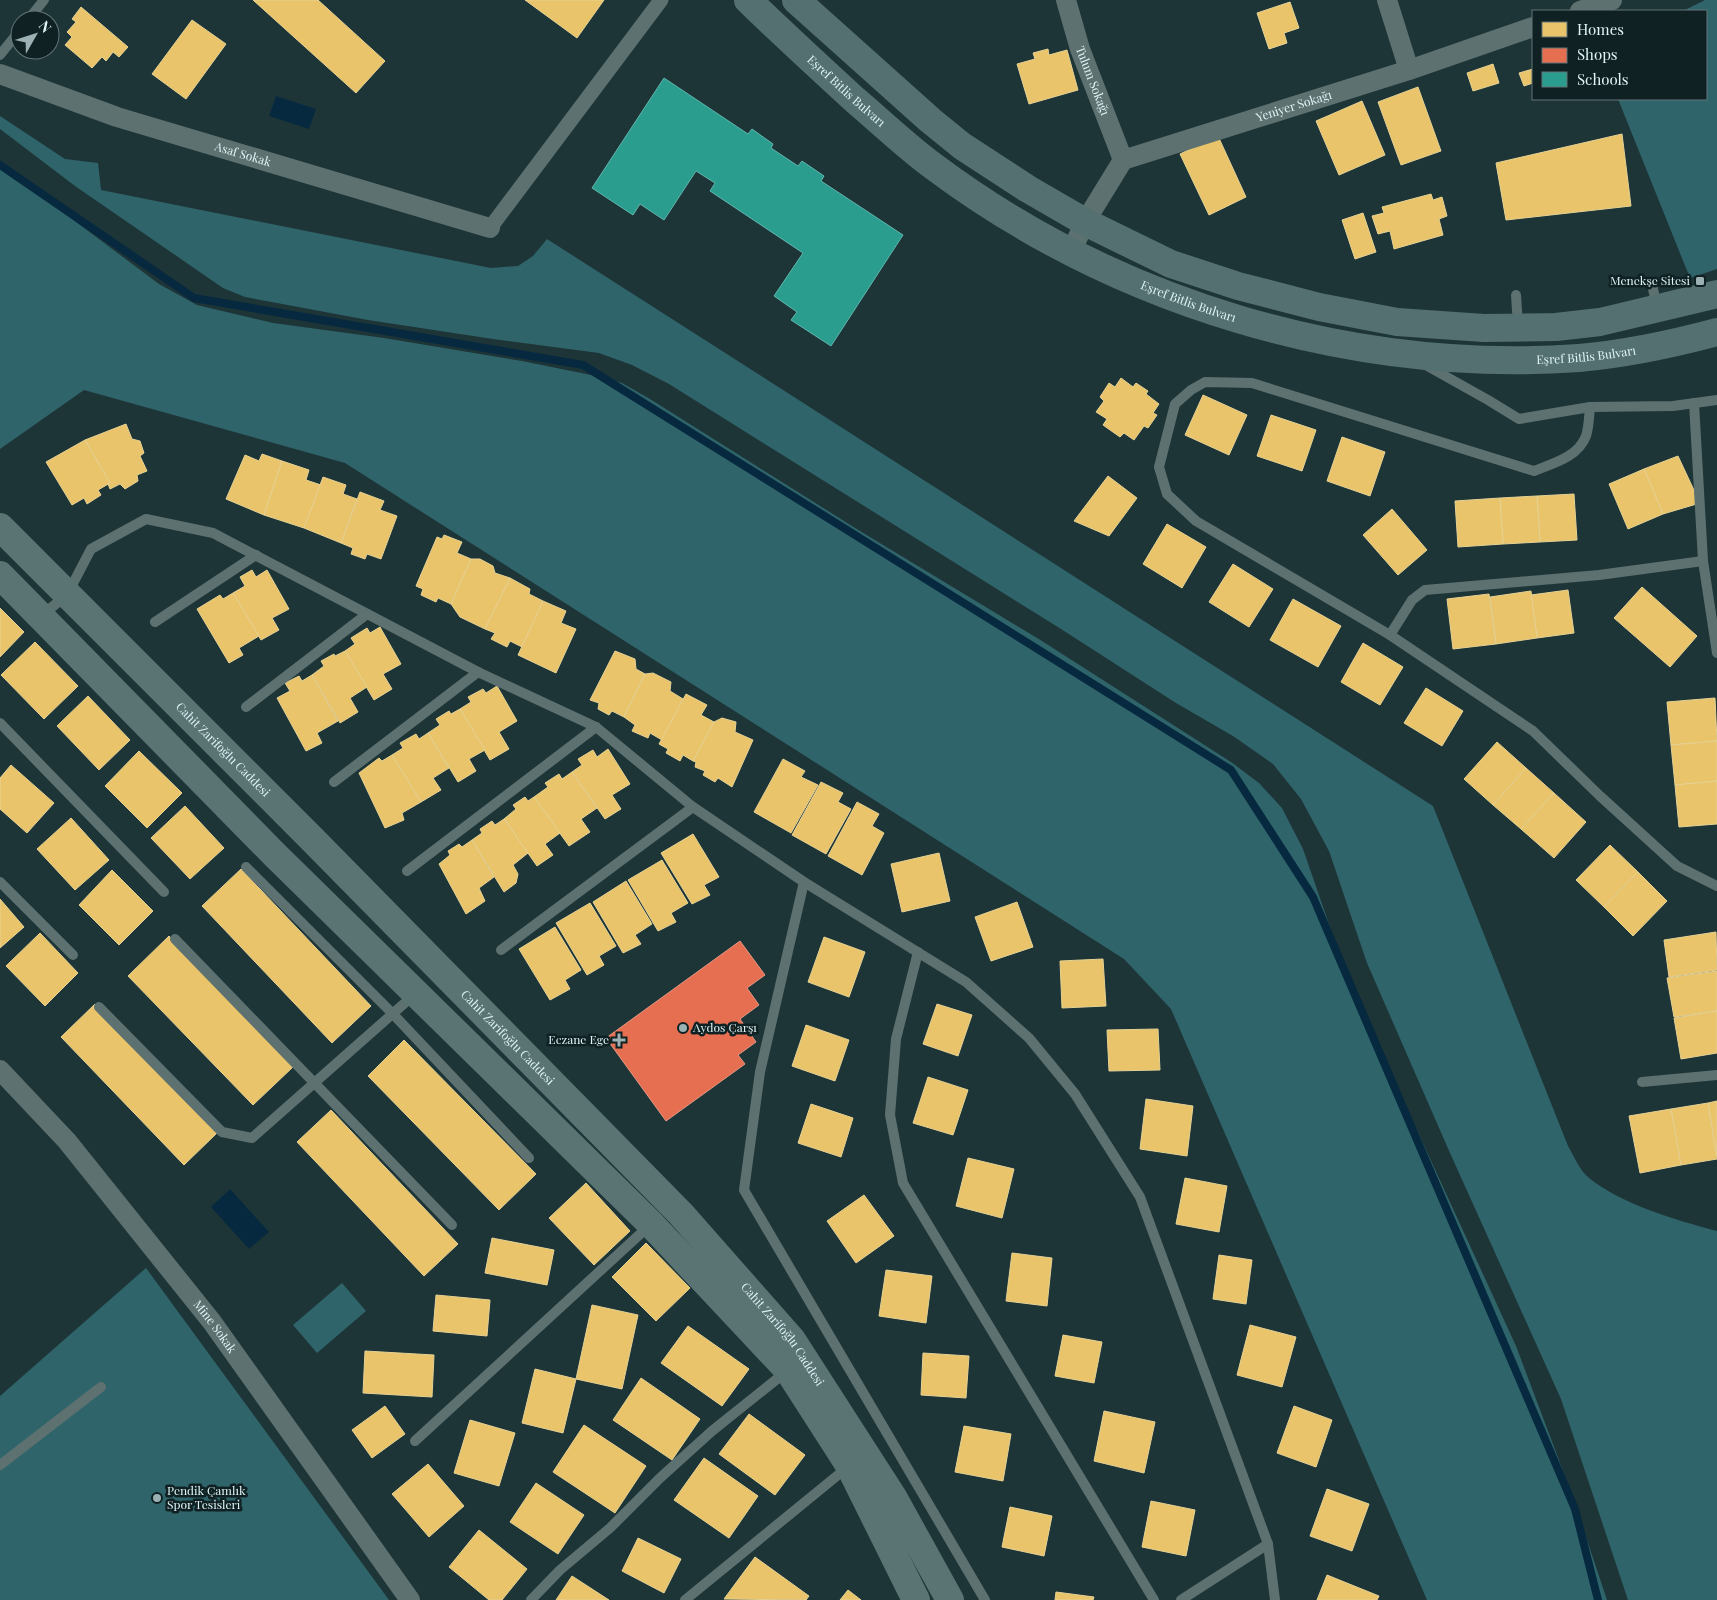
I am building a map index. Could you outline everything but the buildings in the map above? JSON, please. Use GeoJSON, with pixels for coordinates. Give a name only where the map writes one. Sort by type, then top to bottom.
{"type":"FeatureCollection","features":[{"type":"Feature","properties":{"kind":"main road","name":"Eşref Bitlis Bulvarı"},"geometry":{"type":"LineString","coordinates":[[748,0],[826,74],[903,142],[935,167],[985,201],[1070,252],[1147,287],[1225,316],[1286,333],[1339,344],[1404,353],[1478,359],[1531,360],[1582,358],[1686,340],[1717,332]]}},
{"type":"Feature","properties":{"kind":"main road"},"geometry":{"type":"LineString","coordinates":[[796,0],[930,120],[962,146],[1028,189],[1085,222],[1171,264],[1238,286],[1319,308],[1396,322],[1484,328],[1556,327],[1600,322],[1654,296],[1717,294]]}},
{"type":"Feature","properties":{"kind":"main road","name":"Cahit Zarifoğlu Caddesi"},"geometry":{"type":"LineString","coordinates":[[0,526],[318,845],[681,1214],[792,1340],[893,1497],[950,1600]]}},
{"type":"Feature","properties":{"kind":"main road","name":"Cahit Zarifoğlu Caddesi"},"geometry":{"type":"LineString","coordinates":[[0,575],[268,848],[651,1224],[788,1370],[849,1465],[916,1600]]}},
{"type":"Feature","properties":{"kind":"street"},"geometry":{"type":"LineString","coordinates":[[490,228],[661,0]]}},
{"type":"Feature","properties":{"kind":"street","name":"Tulum Sokağı"},"geometry":{"type":"LineString","coordinates":[[1066,0],[1080,49],[1123,160]]}},
{"type":"Feature","properties":{"kind":"street"},"geometry":{"type":"LineString","coordinates":[[1387,0],[1409,70]]}},
{"type":"Feature","properties":{"kind":"street"},"geometry":{"type":"LineString","coordinates":[[1583,10],[1612,0]]}},
{"type":"Feature","properties":{"kind":"street","name":"Yeniyer Sokağı"},"geometry":{"type":"LineString","coordinates":[[1123,160],[1409,70],[1532,27]]}},
{"type":"Feature","properties":{"kind":"street","name":"Asaf Sokak"},"geometry":{"type":"LineString","coordinates":[[0,74],[117,117],[490,228]]}},
{"type":"Feature","properties":{"kind":"street"},"geometry":{"type":"LineString","coordinates":[[1070,252],[1085,222],[1123,160]]}},
{"type":"Feature","properties":{"kind":"street","name":"Mine Sokak"},"geometry":{"type":"LineString","coordinates":[[0,1070],[66,1141],[212,1322],[410,1600]]}},
{"type":"Feature","properties":{"kind":"lane"},"geometry":{"type":"LineString","coordinates":[[36,10],[44,0]]}},
{"type":"Feature","properties":{"kind":"lane"},"geometry":{"type":"LineString","coordinates":[[0,54],[10,42]]}},
{"type":"Feature","properties":{"kind":"lane"},"geometry":{"type":"LineString","coordinates":[[1516,295],[1518,328]]}},
{"type":"Feature","properties":{"kind":"lane"},"geometry":{"type":"LineString","coordinates":[[1404,353],[1519,419],[1590,407],[1673,406],[1717,400]]}},
{"type":"Feature","properties":{"kind":"lane"},"geometry":{"type":"LineString","coordinates":[[1590,407],[1586,435],[1578,449],[1561,460],[1534,471],[1252,383],[1205,382],[1191,390],[1175,404],[1159,467],[1167,494],[1196,521],[1390,635],[1533,731],[1600,796],[1677,866],[1717,886]]}},
{"type":"Feature","properties":{"kind":"lane"},"geometry":{"type":"LineString","coordinates":[[1694,403],[1703,561],[1717,653]]}},
{"type":"Feature","properties":{"kind":"lane"},"geometry":{"type":"LineString","coordinates":[[40,616],[67,595],[92,549],[146,519],[213,533],[478,672],[596,727],[693,807],[804,882],[966,982],[1029,1038],[1074,1094],[1140,1197],[1268,1544],[1275,1600]]}},
{"type":"Feature","properties":{"kind":"lane"},"geometry":{"type":"LineString","coordinates":[[155,622],[256,555]]}},
{"type":"Feature","properties":{"kind":"lane"},"geometry":{"type":"LineString","coordinates":[[1390,635],[1412,600],[1425,590],[1599,575],[1703,561]]}},
{"type":"Feature","properties":{"kind":"lane"},"geometry":{"type":"LineString","coordinates":[[246,708],[367,614]]}},
{"type":"Feature","properties":{"kind":"lane"},"geometry":{"type":"LineString","coordinates":[[334,782],[478,672]]}},
{"type":"Feature","properties":{"kind":"lane"},"geometry":{"type":"LineString","coordinates":[[0,723],[164,892]]}},
{"type":"Feature","properties":{"kind":"lane"},"geometry":{"type":"LineString","coordinates":[[407,871],[596,727]]}},
{"type":"Feature","properties":{"kind":"lane"},"geometry":{"type":"LineString","coordinates":[[501,950],[693,807]]}},
{"type":"Feature","properties":{"kind":"lane"},"geometry":{"type":"LineString","coordinates":[[246,867],[393,1014],[530,1158]]}},
{"type":"Feature","properties":{"kind":"lane"},"geometry":{"type":"LineString","coordinates":[[0,882],[72,955]]}},
{"type":"Feature","properties":{"kind":"lane"},"geometry":{"type":"LineString","coordinates":[[804,882],[760,1072],[744,1190],[985,1600]]}},
{"type":"Feature","properties":{"kind":"lane"},"geometry":{"type":"LineString","coordinates":[[175,939],[452,1225]]}},
{"type":"Feature","properties":{"kind":"lane"},"geometry":{"type":"LineString","coordinates":[[918,952],[896,1039],[890,1115],[903,1183],[1154,1600]]}},
{"type":"Feature","properties":{"kind":"lane"},"geometry":{"type":"LineString","coordinates":[[99,1006],[222,1132],[252,1138],[416,993]]}},
{"type":"Feature","properties":{"kind":"lane"},"geometry":{"type":"LineString","coordinates":[[1642,1082],[1717,1075]]}},
{"type":"Feature","properties":{"kind":"lane"},"geometry":{"type":"LineString","coordinates":[[415,1441],[651,1224]]}},
{"type":"Feature","properties":{"kind":"lane"},"geometry":{"type":"LineString","coordinates":[[531,1600],[560,1570],[610,1528],[660,1478],[712,1431],[788,1370]]}},
{"type":"Feature","properties":{"kind":"lane"},"geometry":{"type":"LineString","coordinates":[[0,1465],[101,1387]]}},
{"type":"Feature","properties":{"kind":"lane"},"geometry":{"type":"LineString","coordinates":[[685,1600],[849,1465]]}},
{"type":"Feature","properties":{"kind":"lane"},"geometry":{"type":"LineString","coordinates":[[1181,1600],[1268,1544]]}},
{"type":"Feature","properties":{"kind":"shaded area"},"geometry":{"type":"Polygon","coordinates":[[[1705,0],[1717,0],[1717,269],[1690,278],[1618,100],[1707,100],[1707,10],[1685,10],[1705,0]]]}},
{"type":"Feature","properties":{"kind":"shaded area"},"geometry":{"type":"Polygon","coordinates":[[[276,96],[316,109],[309,129],[269,116],[276,96]]]}},
{"type":"Feature","properties":{"kind":"shaded area"},"geometry":{"type":"Polygon","coordinates":[[[0,116],[65,159],[98,163],[101,190],[491,268],[518,266],[533,256],[547,239],[1433,806],[1568,1146],[1580,1167],[1589,1178],[1603,1188],[1634,1204],[1667,1217],[1717,1231],[1717,1600],[1628,1600],[1561,1399],[1367,963],[1329,851],[1301,799],[1273,764],[1233,736],[1176,703],[669,384],[632,365],[599,353],[368,320],[245,297],[223,288],[75,186],[0,129],[0,116]]]}},
{"type":"Feature","properties":{"kind":"shaded area"},"geometry":{"type":"Polygon","coordinates":[[[0,165],[159,284],[197,305],[273,323],[384,338],[522,361],[622,383],[860,531],[1042,641],[1231,762],[1259,783],[1282,808],[1303,849],[1349,982],[1516,1346],[1571,1492],[1607,1600],[1427,1600],[1171,1009],[1124,959],[345,463],[84,390],[0,449],[0,165]]]}},
{"type":"Feature","properties":{"kind":"shaded area"},"geometry":{"type":"Polygon","coordinates":[[[230,1189],[269,1232],[249,1249],[211,1207],[230,1189]]]}},
{"type":"Feature","properties":{"kind":"shaded area","name":"Pendik Çamlık Spor Tesisleri"},"geometry":{"type":"Polygon","coordinates":[[[146,1268],[389,1600],[0,1600],[0,1396],[146,1268]]]}},
{"type":"Feature","properties":{"kind":"shaded area"},"geometry":{"type":"Polygon","coordinates":[[[342,1283],[366,1311],[317,1353],[293,1325],[342,1283]]]}},
{"type":"Feature","properties":{"kind":"waterway"},"geometry":{"type":"LineString","coordinates":[[0,165],[194,298],[583,365],[1231,770],[1313,897],[1575,1509],[1598,1600]]}},
{"type":"Feature","properties":{"kind":"place","name":"Menekşe Sitesi"},"geometry":{"type":"Point","coordinates":[1700,281]}},
{"type":"Feature","properties":{"kind":"place","name":"Aydos Çarşı"},"geometry":{"type":"Point","coordinates":[683,1028]}},
{"type":"Feature","properties":{"kind":"place","name":"Eczane Ege"},"geometry":{"type":"Point","coordinates":[619,1040]}},
{"type":"Feature","properties":{"kind":"place","name":"Pendik Çamlık Spor Tesisleri"},"geometry":{"type":"Point","coordinates":[157,1498]}}]}
